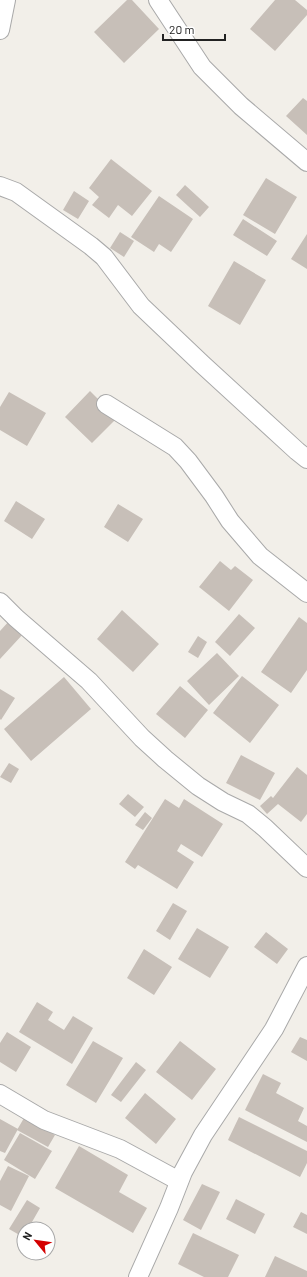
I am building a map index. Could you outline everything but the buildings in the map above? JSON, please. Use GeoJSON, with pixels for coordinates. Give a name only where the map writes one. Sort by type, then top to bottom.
{"type":"FeatureCollection","features":[{"type":"Feature","properties":{"kind":"street"},"geometry":{"type":"LineString","coordinates":[[0,30],[6,0]]}},
{"type":"Feature","properties":{"kind":"street"},"geometry":{"type":"LineString","coordinates":[[158,0],[202,67],[240,106],[307,162]]}},
{"type":"Feature","properties":{"kind":"street"},"geometry":{"type":"LineString","coordinates":[[0,186],[16,192],[104,257],[142,306],[202,364],[297,451],[307,458]]}},
{"type":"Feature","properties":{"kind":"street"},"geometry":{"type":"LineString","coordinates":[[106,404],[175,447],[188,461],[214,496],[230,521],[260,556],[307,593]]}},
{"type":"Feature","properties":{"kind":"street"},"geometry":{"type":"LineString","coordinates":[[0,602],[16,618],[89,681],[142,738],[165,759],[198,786],[222,802],[248,814],[307,868]]}},
{"type":"Feature","properties":{"kind":"street"},"geometry":{"type":"LineString","coordinates":[[138,1277],[169,1208],[182,1172],[203,1135],[274,1030],[307,966]]}},
{"type":"Feature","properties":{"kind":"street"},"geometry":{"type":"LineString","coordinates":[[0,1094],[44,1120],[120,1149],[179,1181]]}}]}
